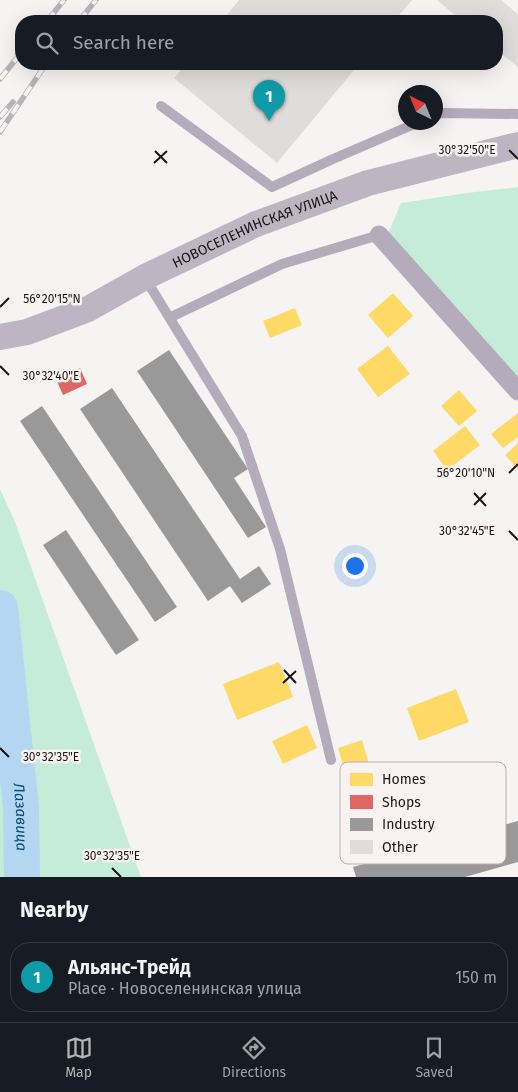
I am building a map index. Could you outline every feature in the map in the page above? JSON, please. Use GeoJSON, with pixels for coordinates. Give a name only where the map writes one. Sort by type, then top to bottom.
{"type":"FeatureCollection","features":[{"type":"Feature","properties":{"kind":"main road","name":"НОВОСЕЛЕНИНСКАЯ УЛИЦА"},"geometry":{"type":"LineString","coordinates":[[0,337],[27,332],[88,309],[145,277],[256,224],[368,183],[518,145]]}},
{"type":"Feature","properties":{"kind":"street"},"geometry":{"type":"LineString","coordinates":[[379,235],[518,391]]}},
{"type":"Feature","properties":{"kind":"lane"},"geometry":{"type":"LineString","coordinates":[[161,106],[272,187],[400,130]]}},
{"type":"Feature","properties":{"kind":"lane"},"geometry":{"type":"LineString","coordinates":[[443,113],[518,114]]}},
{"type":"Feature","properties":{"kind":"lane"},"geometry":{"type":"LineString","coordinates":[[170,317],[282,264],[379,235]]}},
{"type":"Feature","properties":{"kind":"lane"},"geometry":{"type":"LineString","coordinates":[[145,277],[242,436],[280,549],[331,760]]}},
{"type":"Feature","properties":{"kind":"green space"},"geometry":{"type":"Polygon","coordinates":[[[518,187],[518,381],[388,234],[401,203],[518,187]]]}},
{"type":"Feature","properties":{"kind":"green space"},"geometry":{"type":"Polygon","coordinates":[[[0,489],[15,522],[141,877],[0,877],[0,489]]]}},
{"type":"Feature","properties":{"kind":"building: Homes"},"geometry":{"type":"Polygon","coordinates":[[[393,293],[413,316],[388,338],[368,315],[393,293]]]}},
{"type":"Feature","properties":{"kind":"building: Homes"},"geometry":{"type":"Polygon","coordinates":[[[295,308],[302,325],[270,338],[263,321],[295,308]]]}},
{"type":"Feature","properties":{"kind":"building: Homes"},"geometry":{"type":"Polygon","coordinates":[[[388,346],[410,374],[378,397],[357,369],[388,346]]]}},
{"type":"Feature","properties":{"kind":"building: Homes"},"geometry":{"type":"Polygon","coordinates":[[[459,390],[477,411],[459,426],[441,406],[459,390]]]}},
{"type":"Feature","properties":{"kind":"building: Homes"},"geometry":{"type":"Polygon","coordinates":[[[518,413],[518,437],[503,448],[491,434],[518,413]]]}},
{"type":"Feature","properties":{"kind":"building: Homes"},"geometry":{"type":"Polygon","coordinates":[[[465,426],[480,445],[447,470],[433,451],[465,426]]]}},
{"type":"Feature","properties":{"kind":"building: Homes"},"geometry":{"type":"Polygon","coordinates":[[[518,443],[518,469],[505,455],[518,443]]]}},
{"type":"Feature","properties":{"kind":"building: Homes"},"geometry":{"type":"Polygon","coordinates":[[[279,662],[293,697],[237,720],[223,684],[279,662]]]}},
{"type":"Feature","properties":{"kind":"building: Homes"},"geometry":{"type":"Polygon","coordinates":[[[456,689],[469,722],[419,741],[407,708],[456,689]]]}},
{"type":"Feature","properties":{"kind":"building: Homes"},"geometry":{"type":"Polygon","coordinates":[[[307,725],[317,748],[283,764],[272,741],[307,725]]]}},
{"type":"Feature","properties":{"kind":"building: Homes"},"geometry":{"type":"Polygon","coordinates":[[[362,740],[368,762],[342,762],[338,748],[362,740]]]}},
{"type":"Feature","properties":{"kind":"building: Shops"},"geometry":{"type":"Polygon","coordinates":[[[80,368],[87,384],[63,395],[56,379],[80,368]]]}},
{"type":"Feature","properties":{"kind":"building: Industry"},"geometry":{"type":"Polygon","coordinates":[[[169,350],[248,469],[234,478],[266,527],[248,538],[137,371],[169,350]]]}},
{"type":"Feature","properties":{"kind":"building: Industry"},"geometry":{"type":"Polygon","coordinates":[[[112,388],[240,579],[259,566],[271,584],[242,603],[230,586],[208,601],[80,409],[112,388]]]}},
{"type":"Feature","properties":{"kind":"building: Industry"},"geometry":{"type":"Polygon","coordinates":[[[42,406],[177,607],[155,622],[20,421],[42,406]]]}},
{"type":"Feature","properties":{"kind":"building: Industry"},"geometry":{"type":"Polygon","coordinates":[[[66,530],[139,640],[116,655],[43,545],[66,530]]]}},
{"type":"Feature","properties":{"kind":"building: Industry"},"geometry":{"type":"Polygon","coordinates":[[[518,821],[518,862],[465,877],[356,877],[353,867],[364,864],[506,864],[506,824],[518,821]]]}},
{"type":"Feature","properties":{"kind":"building: Other"},"geometry":{"type":"Polygon","coordinates":[[[239,0],[412,0],[399,15],[227,15],[239,0]]]}},
{"type":"Feature","properties":{"kind":"building: Other"},"geometry":{"type":"Polygon","coordinates":[[[437,0],[501,0],[518,14],[518,67],[503,55],[503,15],[455,15],[437,0]]]}},
{"type":"Feature","properties":{"kind":"building: Other"},"geometry":{"type":"Polygon","coordinates":[[[181,70],[354,70],[277,163],[174,78],[181,70]]]}},
{"type":"Feature","properties":{"kind":"waterway","name":"Лазавица"},"geometry":{"type":"LineString","coordinates":[[0,608],[21,808],[22,877]]}},
{"type":"Feature","properties":{"kind":"railway"},"geometry":{"type":"LineString","coordinates":[[52,15],[64,0]]}},
{"type":"Feature","properties":{"kind":"railway"},"geometry":{"type":"LineString","coordinates":[[84,15],[96,0]]}},
{"type":"Feature","properties":{"kind":"railway"},"geometry":{"type":"LineString","coordinates":[[0,79],[15,60]]}},
{"type":"Feature","properties":{"kind":"railway"},"geometry":{"type":"LineString","coordinates":[[0,132],[42,70]]}},
{"type":"Feature","properties":{"kind":"railway"},"geometry":{"type":"LineString","coordinates":[[0,117],[13,102]]}},
{"type":"Feature","properties":{"kind":"place","name":"Альянс-Трейд"},"geometry":{"type":"Point","coordinates":[269,121]}}]}
